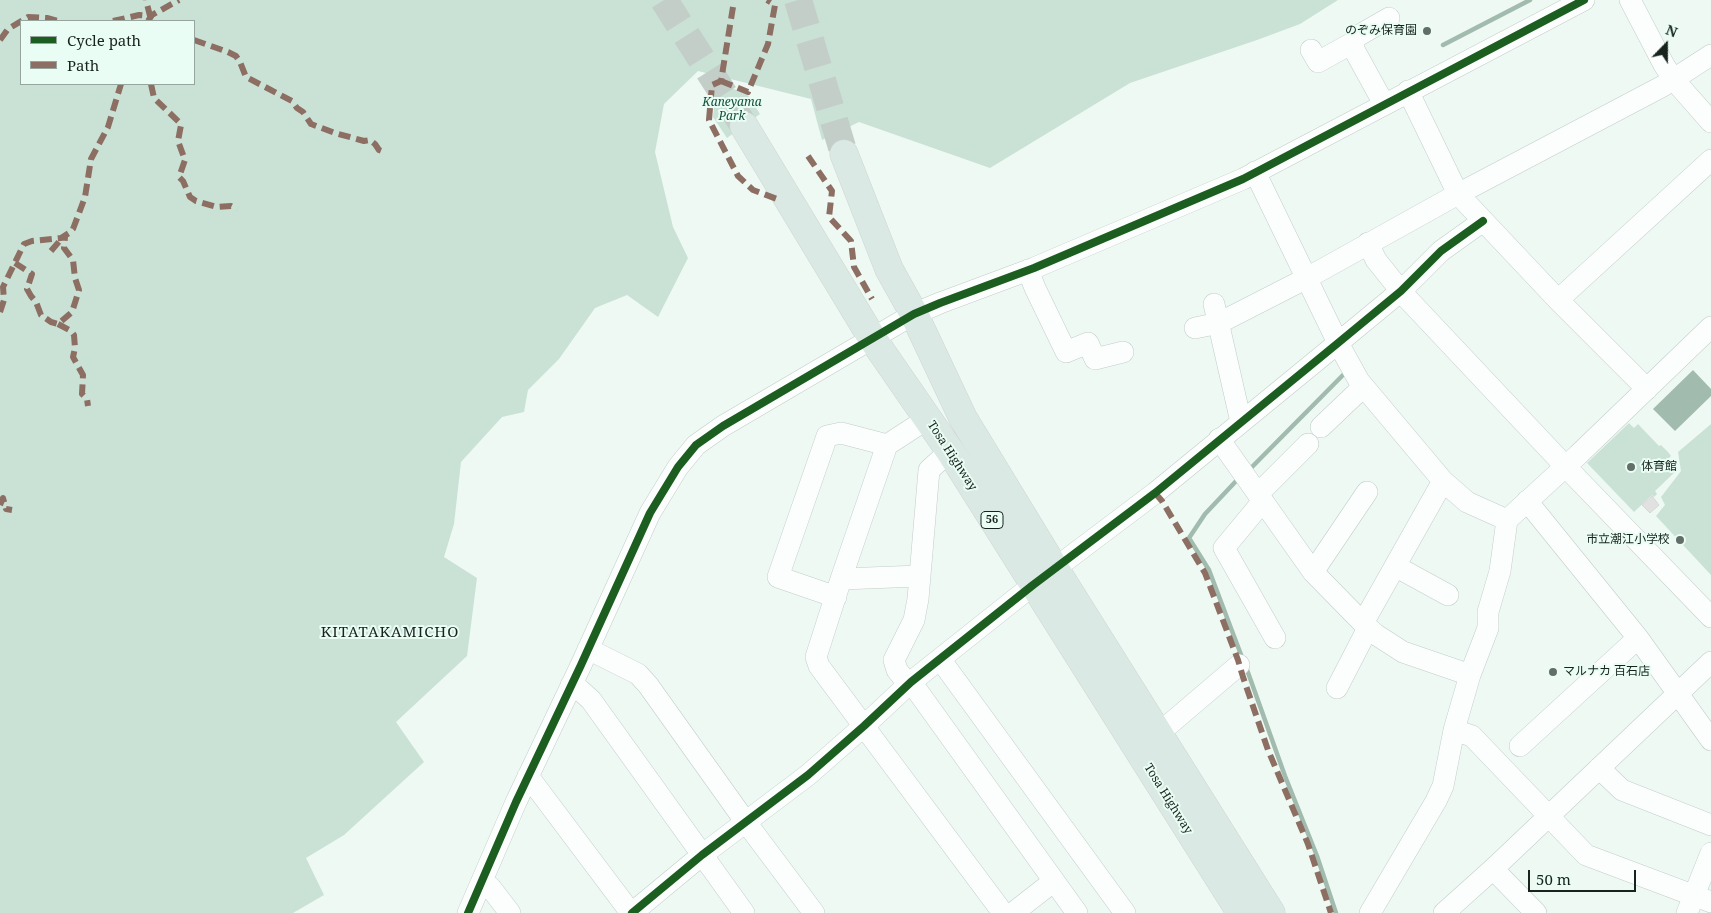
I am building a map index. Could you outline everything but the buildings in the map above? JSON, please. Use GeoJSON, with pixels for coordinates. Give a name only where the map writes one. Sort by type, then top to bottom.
{"type":"FeatureCollection","features":[{"type":"Feature","properties":{"kind":"highway","name":"Tosa Highway"},"geometry":{"type":"LineString","coordinates":[[744,126],[872,338],[950,452],[1241,913]]}},
{"type":"Feature","properties":{"kind":"highway","name":"Tosa Highway"},"geometry":{"type":"LineString","coordinates":[[844,154],[889,269],[914,314],[962,418],[1271,913]]}},
{"type":"Feature","properties":{"kind":"street"},"geometry":{"type":"LineString","coordinates":[[1630,0],[1664,65],[1674,80],[1711,122]]}},
{"type":"Feature","properties":{"kind":"street"},"geometry":{"type":"LineString","coordinates":[[468,913],[528,776],[650,513],[678,467],[696,446],[723,426],[914,314],[1028,270],[1255,172],[1577,2]]}},
{"type":"Feature","properties":{"kind":"street"},"geometry":{"type":"LineString","coordinates":[[1311,50],[1318,62],[1351,44],[1356,37],[1389,18]]}},
{"type":"Feature","properties":{"kind":"street"},"geometry":{"type":"LineString","coordinates":[[1351,44],[1384,104]]}},
{"type":"Feature","properties":{"kind":"street"},"geometry":{"type":"LineString","coordinates":[[1195,328],[1216,313],[1307,278],[1458,194],[1674,80],[1711,55]]}},
{"type":"Feature","properties":{"kind":"street"},"geometry":{"type":"LineString","coordinates":[[1408,91],[1458,194],[1558,300],[1647,389]]}},
{"type":"Feature","properties":{"kind":"street"},"geometry":{"type":"LineString","coordinates":[[1558,300],[1711,160]]}},
{"type":"Feature","properties":{"kind":"street"},"geometry":{"type":"LineString","coordinates":[[1255,172],[1338,344],[1363,387],[1443,481],[1467,502],[1507,520]]}},
{"type":"Feature","properties":{"kind":"street"},"geometry":{"type":"LineString","coordinates":[[528,776],[632,913],[745,821],[808,774],[910,683],[1033,585],[1154,493],[1338,344],[1401,291],[1441,251],[1484,221]]}},
{"type":"Feature","properties":{"kind":"street"},"geometry":{"type":"LineString","coordinates":[[1368,243],[1376,260],[1401,291],[1566,467],[1711,617]]}},
{"type":"Feature","properties":{"kind":"street"},"geometry":{"type":"LineString","coordinates":[[1028,270],[1066,352],[1088,343],[1095,359],[1124,352]]}},
{"type":"Feature","properties":{"kind":"street"},"geometry":{"type":"LineString","coordinates":[[1216,313],[1241,422]]}},
{"type":"Feature","properties":{"kind":"street"},"geometry":{"type":"LineString","coordinates":[[1372,912],[1443,786],[1454,730],[1470,675],[1488,628],[1488,612],[1500,571],[1507,520],[1566,467],[1711,327]]}},
{"type":"Feature","properties":{"kind":"street"},"geometry":{"type":"LineString","coordinates":[[1322,428],[1363,387]]}},
{"type":"Feature","properties":{"kind":"street"},"geometry":{"type":"LineString","coordinates":[[927,419],[887,445],[816,656],[819,666],[1003,913]]}},
{"type":"Feature","properties":{"kind":"street"},"geometry":{"type":"LineString","coordinates":[[887,445],[841,432],[827,436],[778,577],[838,588],[920,576]]}},
{"type":"Feature","properties":{"kind":"street"},"geometry":{"type":"LineString","coordinates":[[1219,439],[1313,572],[1366,625],[1403,652],[1470,675]]}},
{"type":"Feature","properties":{"kind":"street"},"geometry":{"type":"LineString","coordinates":[[1275,638],[1224,548],[1261,497],[1308,444]]}},
{"type":"Feature","properties":{"kind":"street"},"geometry":{"type":"LineString","coordinates":[[950,452],[929,470],[918,599],[914,620],[894,660],[897,670],[910,683],[1077,913]]}},
{"type":"Feature","properties":{"kind":"street"},"geometry":{"type":"LineString","coordinates":[[1337,688],[1395,566],[1443,481]]}},
{"type":"Feature","properties":{"kind":"street"},"geometry":{"type":"LineString","coordinates":[[1313,572],[1367,492]]}},
{"type":"Feature","properties":{"kind":"street"},"geometry":{"type":"LineString","coordinates":[[1528,501],[1638,638],[1711,740]]}},
{"type":"Feature","properties":{"kind":"street"},"geometry":{"type":"LineString","coordinates":[[1395,566],[1448,595]]}},
{"type":"Feature","properties":{"kind":"street"},"geometry":{"type":"LineString","coordinates":[[1520,746],[1638,638]]}},
{"type":"Feature","properties":{"kind":"street"},"geometry":{"type":"LineString","coordinates":[[588,649],[638,674],[648,685],[745,821],[814,913]]}},
{"type":"Feature","properties":{"kind":"street"},"geometry":{"type":"LineString","coordinates":[[940,659],[1125,913]]}},
{"type":"Feature","properties":{"kind":"street"},"geometry":{"type":"LineString","coordinates":[[1454,910],[1548,815],[1711,662]]}},
{"type":"Feature","properties":{"kind":"street"},"geometry":{"type":"LineString","coordinates":[[1158,734],[1239,665]]}},
{"type":"Feature","properties":{"kind":"street"},"geometry":{"type":"LineString","coordinates":[[571,685],[591,700],[744,913]]}},
{"type":"Feature","properties":{"kind":"street"},"geometry":{"type":"LineString","coordinates":[[1454,730],[1472,736],[1586,855],[1697,903],[1711,853]]}},
{"type":"Feature","properties":{"kind":"street"},"geometry":{"type":"LineString","coordinates":[[1599,768],[1622,790],[1711,825]]}},
{"type":"Feature","properties":{"kind":"street"},"geometry":{"type":"LineString","coordinates":[[1493,869],[1536,913]]}},
{"type":"Feature","properties":{"kind":"street"},"geometry":{"type":"LineString","coordinates":[[1013,913],[1054,881]]}},
{"type":"Feature","properties":{"kind":"street"},"geometry":{"type":"LineString","coordinates":[[481,883],[490,887],[510,913]]}},
{"type":"Feature","properties":{"kind":"green space"},"geometry":{"type":"Polygon","coordinates":[[[0,0],[1338,0],[1300,24],[1130,83],[990,168],[859,122],[822,140],[811,99],[698,71],[664,104],[655,152],[673,227],[688,258],[658,317],[627,295],[595,308],[559,359],[528,390],[524,412],[502,417],[461,462],[454,524],[444,557],[477,578],[467,656],[396,722],[424,762],[344,835],[306,858],[324,895],[293,913],[0,913],[0,0]]]}},
{"type":"Feature","properties":{"kind":"green space","name":"Kaneyama Park"},"geometry":{"type":"Polygon","coordinates":[[[722,84],[748,95],[760,114],[727,138],[713,117],[716,87],[722,84]]]}},
{"type":"Feature","properties":{"kind":"green space","name":"体育館"},"geometry":{"type":"Polygon","coordinates":[[[1629,423],[1634,428],[1638,424],[1659,446],[1661,445],[1668,452],[1671,456],[1666,461],[1676,471],[1655,491],[1657,494],[1654,497],[1652,495],[1634,512],[1587,463],[1629,423]]]}},
{"type":"Feature","properties":{"kind":"green space"},"geometry":{"type":"Polygon","coordinates":[[[1711,424],[1711,575],[1656,516],[1665,505],[1661,497],[1681,471],[1678,452],[1711,424]]]}},
{"type":"Feature","properties":{"kind":"shaded area"},"geometry":{"type":"Polygon","coordinates":[[[1693,370],[1711,389],[1711,396],[1675,431],[1653,409],[1693,370]]]}},
{"type":"Feature","properties":{"kind":"waterway"},"geometry":{"type":"LineString","coordinates":[[1443,45],[1530,0]]}},
{"type":"Feature","properties":{"kind":"waterway"},"geometry":{"type":"LineString","coordinates":[[1249,470],[1346,372]]}},
{"type":"Feature","properties":{"kind":"waterway"},"geometry":{"type":"LineString","coordinates":[[1238,479],[1205,514],[1189,538],[1209,570],[1243,660]]}},
{"type":"Feature","properties":{"kind":"waterway"},"geometry":{"type":"LineString","coordinates":[[1246,667],[1285,776],[1317,856],[1336,913]]}},
{"type":"Feature","properties":{"kind":"tunnel"},"geometry":{"type":"LineString","coordinates":[[664,0],[744,126]]}},
{"type":"Feature","properties":{"kind":"tunnel"},"geometry":{"type":"LineString","coordinates":[[798,0],[844,154]]}},
{"type":"Feature","properties":{"kind":"marked path"},"geometry":{"type":"LineString","coordinates":[[117,20],[139,15],[150,16],[146,0]]}},
{"type":"Feature","properties":{"kind":"marked path"},"geometry":{"type":"LineString","coordinates":[[149,20],[152,15],[179,0]]}},
{"type":"Feature","properties":{"kind":"marked path"},"geometry":{"type":"LineString","coordinates":[[721,81],[748,92],[768,44],[775,5],[767,0]]}},
{"type":"Feature","properties":{"kind":"marked path"},"geometry":{"type":"LineString","coordinates":[[733,7],[721,81],[712,85],[709,120],[738,176],[753,190],[777,199]]}},
{"type":"Feature","properties":{"kind":"marked path"},"geometry":{"type":"LineString","coordinates":[[23,20],[28,17],[54,20]]}},
{"type":"Feature","properties":{"kind":"marked path"},"geometry":{"type":"LineString","coordinates":[[0,40],[8,29],[20,22]]}},
{"type":"Feature","properties":{"kind":"marked path"},"geometry":{"type":"LineString","coordinates":[[195,40],[236,56],[246,77],[292,101],[311,124],[364,141],[370,140],[379,150],[384,152]]}},
{"type":"Feature","properties":{"kind":"marked path"},"geometry":{"type":"LineString","coordinates":[[0,312],[4,300],[3,287],[24,244],[32,241],[61,238],[73,229],[85,197],[91,159],[108,127],[121,85]]}},
{"type":"Feature","properties":{"kind":"marked path"},"geometry":{"type":"LineString","coordinates":[[151,85],[154,98],[181,125],[178,141],[185,160],[179,177],[183,181],[190,197],[196,201],[217,207],[231,206],[237,209]]}},
{"type":"Feature","properties":{"kind":"marked path"},"geometry":{"type":"LineString","coordinates":[[808,156],[832,191],[829,217],[851,241],[854,267],[872,299]]}},
{"type":"Feature","properties":{"kind":"marked path"},"geometry":{"type":"LineString","coordinates":[[51,251],[63,237]]}},
{"type":"Feature","properties":{"kind":"marked path"},"geometry":{"type":"LineString","coordinates":[[15,263],[32,274],[27,289],[36,302],[41,315],[51,322],[58,324],[72,312],[79,290],[75,278],[73,260],[64,248],[65,237]]}},
{"type":"Feature","properties":{"kind":"marked path"},"geometry":{"type":"LineString","coordinates":[[58,324],[71,331],[74,335],[75,348],[73,357],[83,375],[82,394],[87,399],[88,406]]}},
{"type":"Feature","properties":{"kind":"marked path"},"geometry":{"type":"LineString","coordinates":[[1155,493],[1162,501],[1205,573],[1238,660],[1268,750],[1308,844],[1331,913]]}},
{"type":"Feature","properties":{"kind":"marked path"},"geometry":{"type":"LineString","coordinates":[[0,505],[3,498],[6,509],[12,510]]}},
{"type":"Feature","properties":{"kind":"cycle path"},"geometry":{"type":"LineString","coordinates":[[468,913],[516,802],[650,513],[678,467],[696,445],[723,426],[914,314],[1034,268],[1243,179],[1584,0]]}},
{"type":"Feature","properties":{"kind":"cycle path"},"geometry":{"type":"LineString","coordinates":[[632,913],[702,855],[808,775],[911,682],[1033,585],[1155,493],[1401,291],[1441,251],[1483,221]]}},
{"type":"Feature","properties":{"kind":"place","name":"のぞみ保育園"},"geometry":{"type":"Point","coordinates":[1427,31]}},
{"type":"Feature","properties":{"kind":"place","name":"体育館"},"geometry":{"type":"Point","coordinates":[1631,467]}},
{"type":"Feature","properties":{"kind":"place","name":"市立潮江小学校"},"geometry":{"type":"Point","coordinates":[1680,540]}},
{"type":"Feature","properties":{"kind":"place","name":"マルナカ 百石店"},"geometry":{"type":"Point","coordinates":[1553,672]}},
{"type":"Feature","properties":{"kind":"district","name":"KITATAKAMICHO"},"geometry":{"type":"Point","coordinates":[390,633]}}]}
